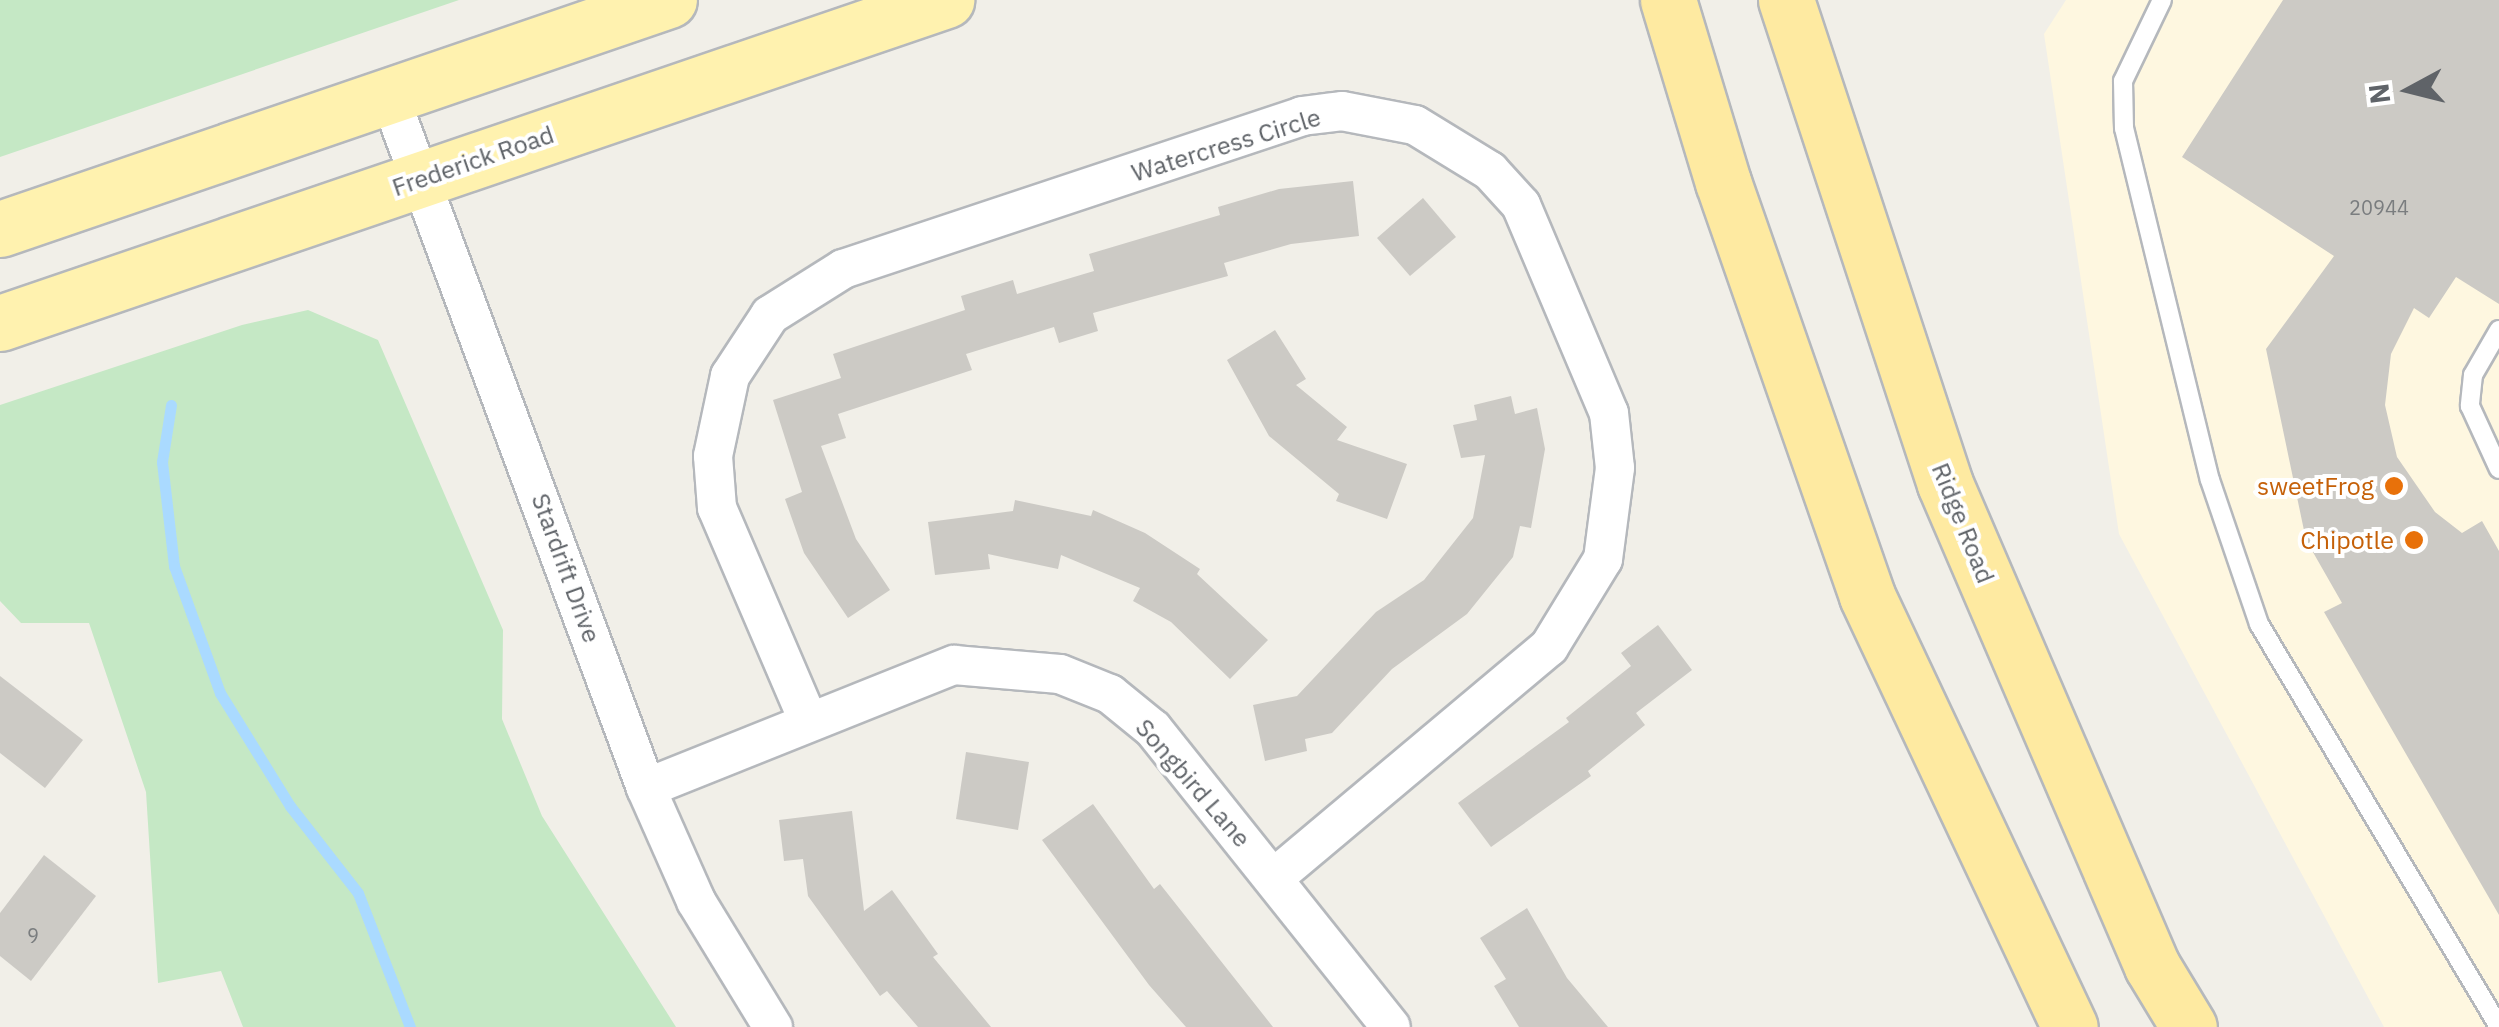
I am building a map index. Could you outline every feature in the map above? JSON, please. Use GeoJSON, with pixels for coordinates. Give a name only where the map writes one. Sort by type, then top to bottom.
{"type":"FeatureCollection","features":[{"type":"Feature","properties":{"kind":"highway"},"geometry":{"type":"LineString","coordinates":[[1667,6],[1867,596],[2070,1027]]}},
{"type":"Feature","properties":{"kind":"highway","name":"Ridge Road"},"geometry":{"type":"LineString","coordinates":[[1795,15],[1945,484],[2152,966],[2189,1027]]}},
{"type":"Feature","properties":{"kind":"main road"},"geometry":{"type":"LineString","coordinates":[[0,229],[669,0]]}},
{"type":"Feature","properties":{"kind":"main road","name":"Frederick Road"},"geometry":{"type":"LineString","coordinates":[[0,323],[946,0]]}},
{"type":"Feature","properties":{"kind":"street","name":"Stardrift Drive"},"geometry":{"type":"LineString","coordinates":[[389,95],[646,788],[696,900],[773,1027]]}},
{"type":"Feature","properties":{"kind":"street","name":"Watercress Circle"},"geometry":{"type":"LineString","coordinates":[[808,720],[717,508],[713,456],[730,376],[770,316],[843,270],[1302,116],[1342,111],[1415,125],[1490,171],[1521,205],[1608,413],[1615,468],[1602,559],[1549,647],[1274,878]]}},
{"type":"Feature","properties":{"kind":"street","name":"Songbird Lane"},"geometry":{"type":"LineString","coordinates":[[646,788],[808,720],[954,665],[1060,674],[1110,694],[1152,730],[1391,1027]]}},
{"type":"Feature","properties":{"kind":"lane"},"geometry":{"type":"LineString","coordinates":[[2162,0],[2123,81],[2124,128],[2210,480],[2259,624],[2499,1027]]}},
{"type":"Feature","properties":{"kind":"lane"},"geometry":{"type":"LineString","coordinates":[[2499,330],[2472,375],[2470,406],[2499,470]]}},
{"type":"Feature","properties":{"kind":"shaded area"},"geometry":{"type":"Polygon","coordinates":[[[2066,0],[2499,0],[2499,1027],[2384,1027],[2119,534],[2044,34],[2066,0]]]}},
{"type":"Feature","properties":{"kind":"green space"},"geometry":{"type":"Polygon","coordinates":[[[0,0],[459,0],[0,157],[0,0]]]}},
{"type":"Feature","properties":{"kind":"green space"},"geometry":{"type":"Polygon","coordinates":[[[308,310],[378,340],[503,630],[502,719],[542,816],[676,1027],[243,1027],[221,971],[158,983],[146,792],[89,623],[21,623],[0,601],[0,405],[242,325],[308,310]]]}},
{"type":"Feature","properties":{"kind":"building"},"geometry":{"type":"Polygon","coordinates":[[[2283,0],[2499,0],[2499,304],[2456,277],[2429,318],[2414,308],[2391,354],[2385,405],[2397,457],[2435,512],[2462,533],[2482,521],[2499,551],[2499,915],[2324,612],[2342,603],[2306,540],[2266,349],[2334,256],[2182,157],[2283,0]]]}},
{"type":"Feature","properties":{"kind":"building"},"geometry":{"type":"Polygon","coordinates":[[[1353,181],[1359,236],[1291,244],[1224,263],[1228,276],[1093,313],[1098,331],[1059,343],[1054,327],[966,354],[972,370],[838,414],[846,438],[821,446],[856,539],[890,590],[848,618],[804,553],[785,499],[802,492],[773,400],[841,378],[833,354],[965,310],[961,296],[1013,280],[1017,294],[1094,271],[1089,254],[1220,215],[1218,207],[1279,189],[1353,181]]]}},
{"type":"Feature","properties":{"kind":"building"},"geometry":{"type":"Polygon","coordinates":[[[1423,198],[1456,237],[1410,276],[1377,238],[1423,198]]]}},
{"type":"Feature","properties":{"kind":"building"},"geometry":{"type":"Polygon","coordinates":[[[1275,330],[1306,379],[1296,385],[1347,427],[1337,440],[1407,464],[1387,519],[1336,501],[1339,494],[1269,436],[1227,360],[1275,330]]]}},
{"type":"Feature","properties":{"kind":"building"},"geometry":{"type":"Polygon","coordinates":[[[1511,396],[1515,414],[1537,408],[1545,449],[1531,528],[1520,526],[1513,557],[1467,614],[1392,669],[1332,733],[1305,739],[1307,751],[1265,761],[1253,705],[1297,696],[1376,612],[1424,580],[1473,518],[1485,455],[1461,458],[1453,425],[1477,420],[1474,405],[1511,396]]]}},
{"type":"Feature","properties":{"kind":"building"},"geometry":{"type":"Polygon","coordinates":[[[1015,500],[1091,516],[1093,510],[1145,533],[1200,569],[1197,574],[1268,640],[1230,679],[1171,622],[1133,601],[1140,588],[1061,555],[1058,569],[988,554],[990,569],[935,575],[928,522],[1013,511],[1015,500]]]}},
{"type":"Feature","properties":{"kind":"building"},"geometry":{"type":"Polygon","coordinates":[[[1658,625],[1692,670],[1636,713],[1645,725],[1588,771],[1591,776],[1491,847],[1458,803],[1569,722],[1566,718],[1631,666],[1621,653],[1658,625]]]}},
{"type":"Feature","properties":{"kind":"building"},"geometry":{"type":"Polygon","coordinates":[[[0,676],[83,740],[45,788],[0,753],[0,676]]]}},
{"type":"Feature","properties":{"kind":"building"},"geometry":{"type":"Polygon","coordinates":[[[966,752],[1029,762],[1018,830],[956,819],[966,752]]]}},
{"type":"Feature","properties":{"kind":"building"},"geometry":{"type":"Polygon","coordinates":[[[1093,804],[1154,889],[1160,884],[1273,1027],[1186,1027],[1149,985],[1042,840],[1093,804]]]}},
{"type":"Feature","properties":{"kind":"building"},"geometry":{"type":"Polygon","coordinates":[[[852,811],[864,911],[892,890],[938,954],[933,957],[991,1027],[918,1027],[887,991],[880,996],[808,896],[803,859],[784,861],[779,820],[852,811]]]}},
{"type":"Feature","properties":{"kind":"building"},"geometry":{"type":"Polygon","coordinates":[[[44,855],[96,896],[31,981],[0,956],[0,913],[44,855]]]}},
{"type":"Feature","properties":{"kind":"building"},"geometry":{"type":"Polygon","coordinates":[[[1527,908],[1567,978],[1608,1027],[1519,1027],[1494,986],[1506,979],[1480,938],[1527,908]]]}},
{"type":"Feature","properties":{"kind":"waterway"},"geometry":{"type":"LineString","coordinates":[[171,405],[162,462],[174,566],[220,693],[290,806],[358,893],[410,1027]]}},
{"type":"Feature","properties":{"kind":"place","name":"sweetFrog"},"geometry":{"type":"Point","coordinates":[2394,486]}},
{"type":"Feature","properties":{"kind":"place","name":"Chipotle"},"geometry":{"type":"Point","coordinates":[2414,540]}}]}
